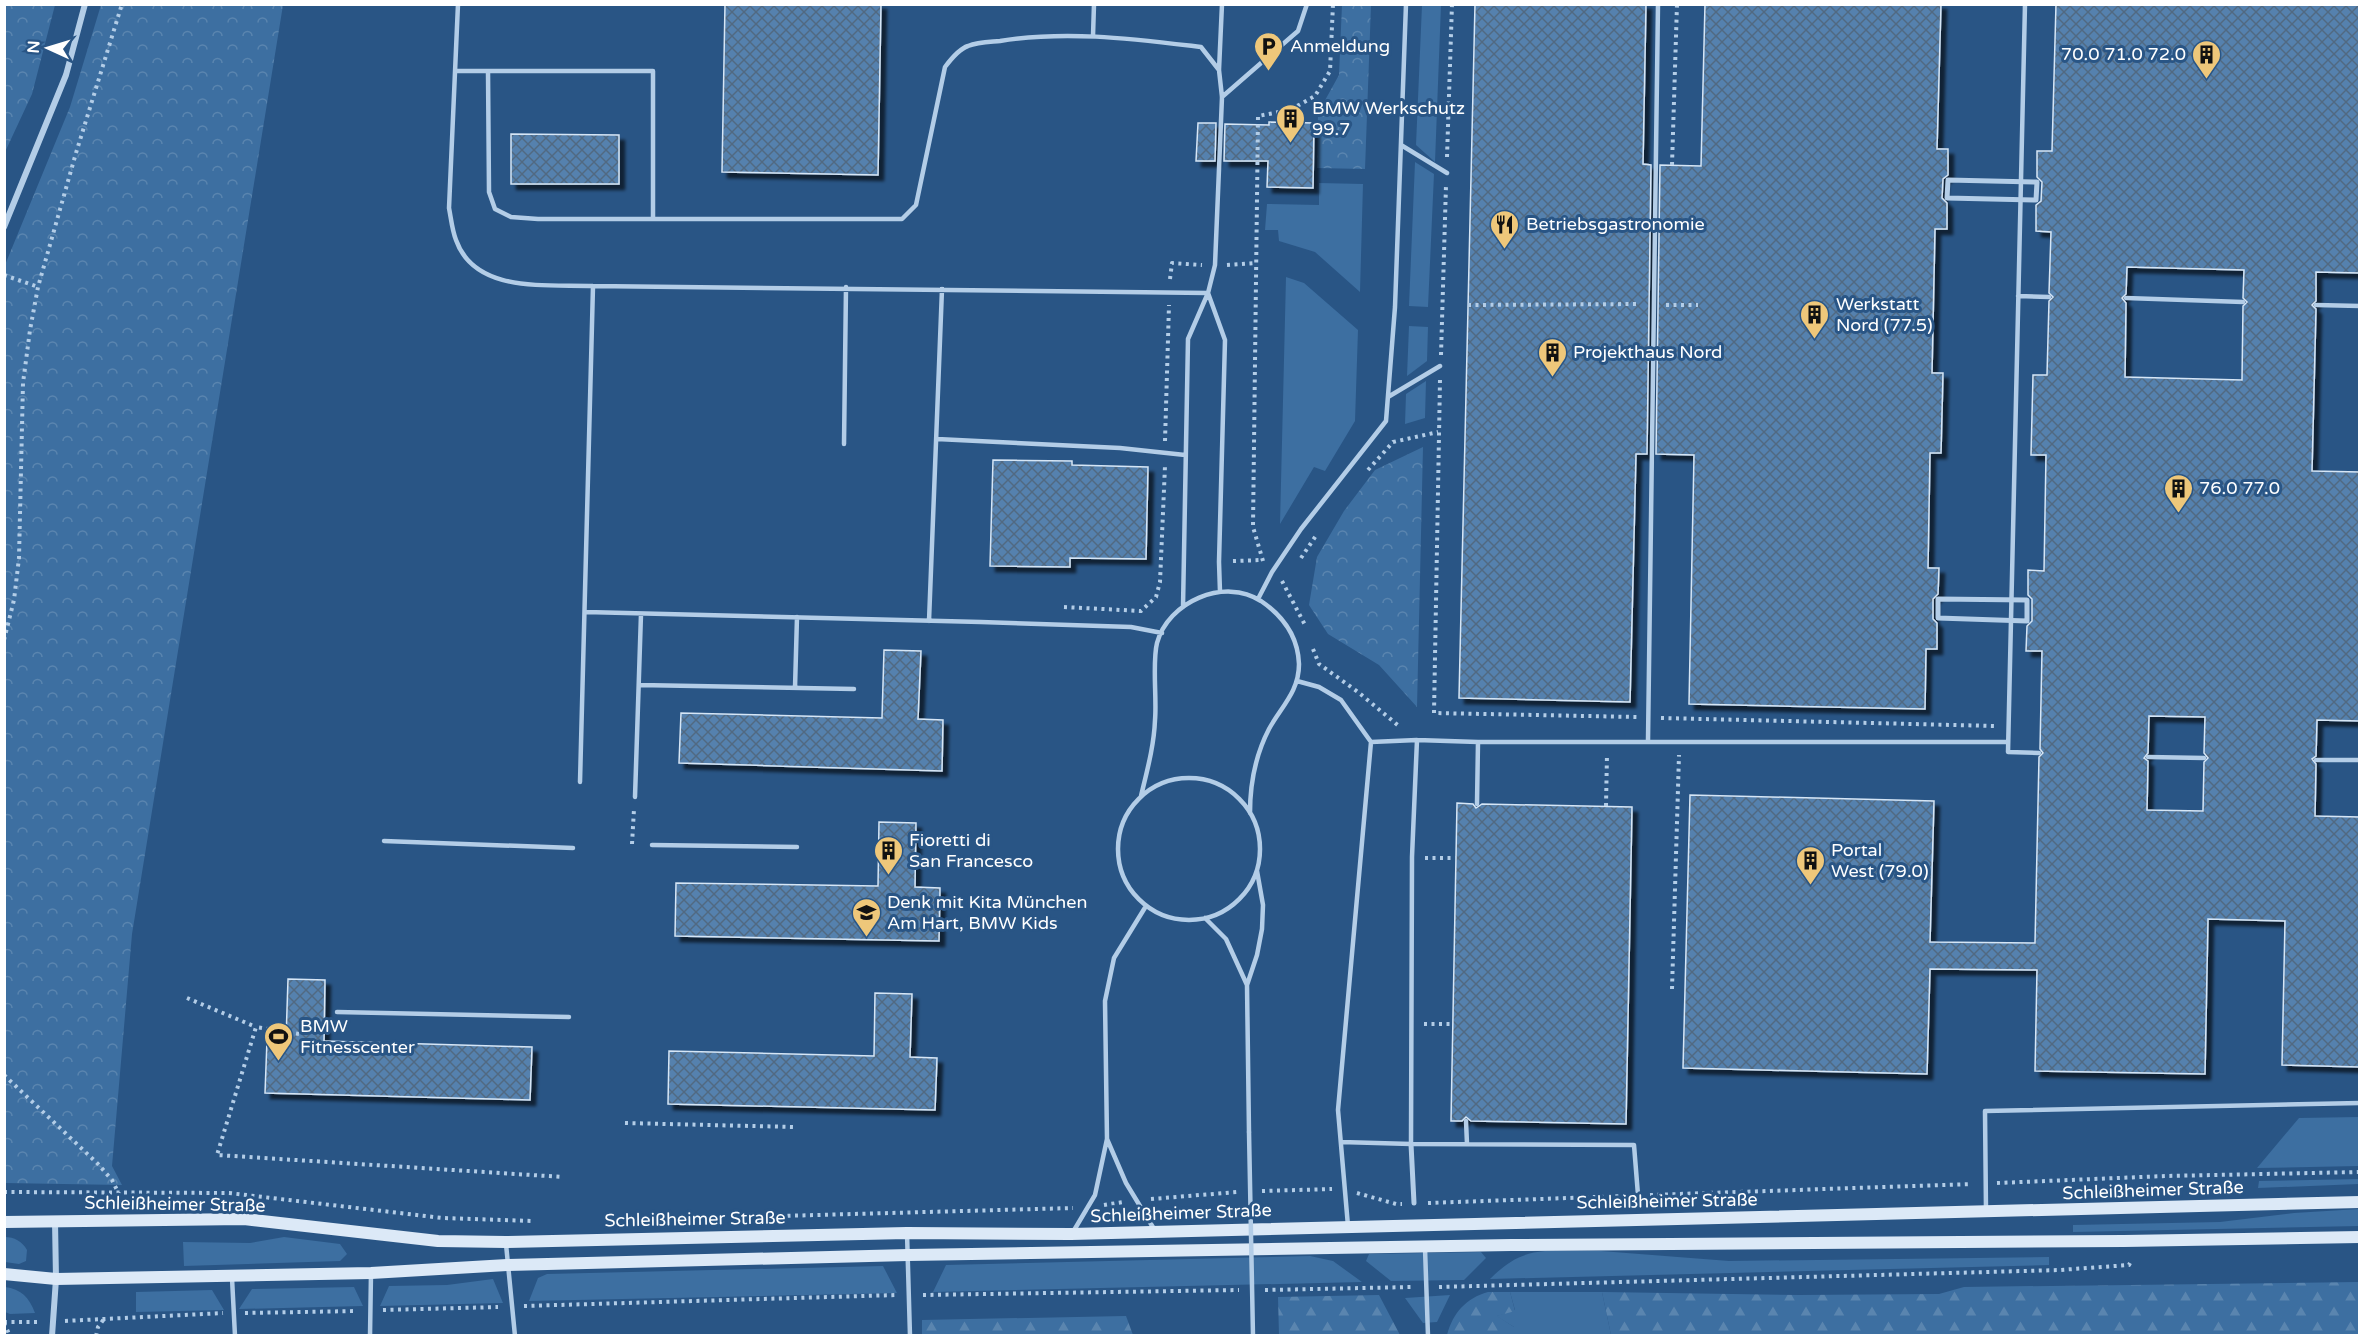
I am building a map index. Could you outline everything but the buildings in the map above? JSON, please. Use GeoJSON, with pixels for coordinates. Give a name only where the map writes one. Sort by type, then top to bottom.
{"type":"FeatureCollection","features":[{"type":"Feature","properties":{"kind":"main road","name":"Schleißheimer Straße"},"geometry":{"type":"LineString","coordinates":[[4,1222],[244,1219],[438,1241],[506,1242],[907,1233],[1071,1234],[2360,1202]]}},
{"type":"Feature","properties":{"kind":"main road","name":"Schleißheimer Straße"},"geometry":{"type":"LineString","coordinates":[[4,1274],[56,1279],[370,1273],[507,1265],[908,1255],[2360,1237]]}},
{"type":"Feature","properties":{"kind":"street"},"geometry":{"type":"LineString","coordinates":[[4,227],[66,75],[85,4]]}},
{"type":"Feature","properties":{"kind":"street"},"geometry":{"type":"LineString","coordinates":[[1948,180],[2037,182],[2036,200],[1947,198],[1948,180]]}},
{"type":"Feature","properties":{"kind":"street"},"geometry":{"type":"LineString","coordinates":[[1938,599],[2027,600],[2027,621],[1938,618],[1938,599]]}},
{"type":"Feature","properties":{"kind":"street"},"geometry":{"type":"LineString","coordinates":[[1411,1143],[1414,1203]]}},
{"type":"Feature","properties":{"kind":"street"},"geometry":{"type":"LineString","coordinates":[[52,1335],[56,1279],[55,1221]]}},
{"type":"Feature","properties":{"kind":"lane"},"geometry":{"type":"LineString","coordinates":[[458,4],[449,208],[456,241],[470,262],[486,275],[512,283],[592,286],[846,287],[1208,293]]}},
{"type":"Feature","properties":{"kind":"lane"},"geometry":{"type":"LineString","coordinates":[[1093,36],[1094,4]]}},
{"type":"Feature","properties":{"kind":"lane"},"geometry":{"type":"LineString","coordinates":[[1183,607],[1188,339],[1208,293],[1215,265],[1222,97],[1219,70],[1222,4]]}},
{"type":"Feature","properties":{"kind":"lane"},"geometry":{"type":"LineString","coordinates":[[1222,97],[1298,31],[1307,4]]}},
{"type":"Feature","properties":{"kind":"lane"},"geometry":{"type":"LineString","coordinates":[[1258,599],[1272,572],[1300,529],[1386,421],[1395,307],[1406,4]]}},
{"type":"Feature","properties":{"kind":"lane"},"geometry":{"type":"LineString","coordinates":[[1648,741],[1658,4]]}},
{"type":"Feature","properties":{"kind":"lane"},"geometry":{"type":"LineString","coordinates":[[2025,4],[2008,752],[2039,753]]}},
{"type":"Feature","properties":{"kind":"lane"},"geometry":{"type":"LineString","coordinates":[[488,71],[489,192],[495,209],[511,217],[538,219],[902,219],[916,205],[945,67],[951,59],[968,46],[1026,36],[1093,36],[1201,47],[1219,70]]}},
{"type":"Feature","properties":{"kind":"lane"},"geometry":{"type":"LineString","coordinates":[[456,71],[653,71],[653,218]]}},
{"type":"Feature","properties":{"kind":"lane"},"geometry":{"type":"LineString","coordinates":[[1401,145],[1447,173]]}},
{"type":"Feature","properties":{"kind":"lane"},"geometry":{"type":"LineString","coordinates":[[580,782],[586,612],[592,286]]}},
{"type":"Feature","properties":{"kind":"lane"},"geometry":{"type":"LineString","coordinates":[[844,444],[846,287]]}},
{"type":"Feature","properties":{"kind":"lane"},"geometry":{"type":"LineString","coordinates":[[929,621],[942,290]]}},
{"type":"Feature","properties":{"kind":"lane"},"geometry":{"type":"LineString","coordinates":[[1208,293],[1225,340],[1220,592]]}},
{"type":"Feature","properties":{"kind":"lane"},"geometry":{"type":"LineString","coordinates":[[2018,296],[2049,297]]}},
{"type":"Feature","properties":{"kind":"lane"},"geometry":{"type":"LineString","coordinates":[[2126,298],[2243,302]]}},
{"type":"Feature","properties":{"kind":"lane"},"geometry":{"type":"LineString","coordinates":[[2316,305],[2360,306]]}},
{"type":"Feature","properties":{"kind":"lane"},"geometry":{"type":"LineString","coordinates":[[1388,397],[1440,366]]}},
{"type":"Feature","properties":{"kind":"lane"},"geometry":{"type":"LineString","coordinates":[[937,439],[1120,448],[1185,454]]}},
{"type":"Feature","properties":{"kind":"lane"},"geometry":{"type":"LineString","coordinates":[[1141,796],[1154,736],[1157,645],[1162,633],[1168,622],[1183,607],[1198,598],[1220,592],[1237,593],[1258,599],[1277,612],[1293,637],[1298,658],[1297,681],[1260,751],[1252,784],[1250,813]]}},
{"type":"Feature","properties":{"kind":"lane"},"geometry":{"type":"LineString","coordinates":[[586,612],[1131,627],[1162,633]]}},
{"type":"Feature","properties":{"kind":"lane"},"geometry":{"type":"LineString","coordinates":[[635,797],[641,614]]}},
{"type":"Feature","properties":{"kind":"lane"},"geometry":{"type":"LineString","coordinates":[[795,688],[797,618]]}},
{"type":"Feature","properties":{"kind":"lane"},"geometry":{"type":"LineString","coordinates":[[1297,681],[1319,687],[1341,700],[1371,742],[1338,1110],[1348,1226]]}},
{"type":"Feature","properties":{"kind":"lane"},"geometry":{"type":"LineString","coordinates":[[639,685],[855,689]]}},
{"type":"Feature","properties":{"kind":"lane"},"geometry":{"type":"LineString","coordinates":[[1371,742],[1418,740],[2008,742]]}},
{"type":"Feature","properties":{"kind":"lane"},"geometry":{"type":"LineString","coordinates":[[1411,1143],[1412,857],[1418,740]]}},
{"type":"Feature","properties":{"kind":"lane"},"geometry":{"type":"LineString","coordinates":[[1477,804],[1478,742]]}},
{"type":"Feature","properties":{"kind":"lane"},"geometry":{"type":"LineString","coordinates":[[2148,757],[2204,758]]}},
{"type":"Feature","properties":{"kind":"lane"},"geometry":{"type":"LineString","coordinates":[[2316,760],[2360,760]]}},
{"type":"Feature","properties":{"kind":"lane"},"geometry":{"type":"LineString","coordinates":[[1185,777],[1199,778],[1211,781],[1228,790],[1242,802],[1250,813],[1260,849],[1257,868],[1250,885],[1238,900],[1222,911],[1205,918],[1185,920],[1172,918],[1146,906],[1128,885],[1118,859],[1118,845],[1122,825],[1131,806],[1141,796],[1165,782],[1185,777]]}},
{"type":"Feature","properties":{"kind":"lane"},"geometry":{"type":"LineString","coordinates":[[384,841],[573,848]]}},
{"type":"Feature","properties":{"kind":"lane"},"geometry":{"type":"LineString","coordinates":[[652,845],[796,847]]}},
{"type":"Feature","properties":{"kind":"lane"},"geometry":{"type":"LineString","coordinates":[[1253,1335],[1246,986],[1257,955],[1262,929],[1263,905],[1257,868]]}},
{"type":"Feature","properties":{"kind":"lane"},"geometry":{"type":"LineString","coordinates":[[1071,1234],[1095,1195],[1107,1139],[1105,1001],[1114,957],[1146,906]]}},
{"type":"Feature","properties":{"kind":"lane"},"geometry":{"type":"LineString","coordinates":[[1205,918],[1226,939],[1246,986]]}},
{"type":"Feature","properties":{"kind":"lane"},"geometry":{"type":"LineString","coordinates":[[337,1012],[569,1017]]}},
{"type":"Feature","properties":{"kind":"lane"},"geometry":{"type":"LineString","coordinates":[[1986,1211],[1985,1111],[2360,1103]]}},
{"type":"Feature","properties":{"kind":"lane"},"geometry":{"type":"LineString","coordinates":[[1466,1121],[1467,1144]]}},
{"type":"Feature","properties":{"kind":"lane"},"geometry":{"type":"LineString","coordinates":[[1107,1139],[1135,1200],[1155,1231]]}},
{"type":"Feature","properties":{"kind":"lane"},"geometry":{"type":"LineString","coordinates":[[1341,1142],[1634,1145],[1638,1195]]}},
{"type":"Feature","properties":{"kind":"lane"},"geometry":{"type":"LineString","coordinates":[[907,1233],[909,1335]]}},
{"type":"Feature","properties":{"kind":"lane"},"geometry":{"type":"LineString","coordinates":[[506,1242],[515,1335]]}},
{"type":"Feature","properties":{"kind":"lane"},"geometry":{"type":"LineString","coordinates":[[1425,1247],[1428,1335]]}},
{"type":"Feature","properties":{"kind":"lane"},"geometry":{"type":"LineString","coordinates":[[370,1273],[370,1335]]}},
{"type":"Feature","properties":{"kind":"lane"},"geometry":{"type":"LineString","coordinates":[[232,1275],[235,1335]]}},
{"type":"Feature","properties":{"kind":"path"},"geometry":{"type":"LineString","coordinates":[[4,640],[14,600],[19,558],[23,383],[39,287],[76,153],[122,4]]}},
{"type":"Feature","properties":{"kind":"path"},"geometry":{"type":"LineString","coordinates":[[1307,633],[1283,582],[1262,560],[1253,527],[1258,116],[1290,110],[1315,96],[1330,71],[1333,4]]}},
{"type":"Feature","properties":{"kind":"path"},"geometry":{"type":"LineString","coordinates":[[1452,4],[1438,432],[1434,713],[1637,717]]}},
{"type":"Feature","properties":{"kind":"path"},"geometry":{"type":"LineString","coordinates":[[1672,166],[1677,4]]}},
{"type":"Feature","properties":{"kind":"path"},"geometry":{"type":"LineString","coordinates":[[1064,607],[1142,611],[1156,597],[1162,563],[1169,292],[1172,263]]}},
{"type":"Feature","properties":{"kind":"path"},"geometry":{"type":"LineString","coordinates":[[4,275],[39,287]]}},
{"type":"Feature","properties":{"kind":"path"},"geometry":{"type":"LineString","coordinates":[[1668,316],[1669,293]]}},
{"type":"Feature","properties":{"kind":"path"},"geometry":{"type":"LineString","coordinates":[[1468,305],[1640,304]]}},
{"type":"Feature","properties":{"kind":"path"},"geometry":{"type":"LineString","coordinates":[[1668,305],[1698,305]]}},
{"type":"Feature","properties":{"kind":"path"},"geometry":{"type":"LineString","coordinates":[[1364,475],[1393,442],[1438,432]]}},
{"type":"Feature","properties":{"kind":"path"},"geometry":{"type":"LineString","coordinates":[[1296,565],[1322,528]]}},
{"type":"Feature","properties":{"kind":"path"},"geometry":{"type":"LineString","coordinates":[[1283,582],[1289,574]]}},
{"type":"Feature","properties":{"kind":"path"},"geometry":{"type":"LineString","coordinates":[[1311,643],[1319,664],[1418,740]]}},
{"type":"Feature","properties":{"kind":"path"},"geometry":{"type":"LineString","coordinates":[[1661,718],[2008,726]]}},
{"type":"Feature","properties":{"kind":"path"},"geometry":{"type":"LineString","coordinates":[[1679,730],[1680,718]]}},
{"type":"Feature","properties":{"kind":"path"},"geometry":{"type":"LineString","coordinates":[[1606,806],[1607,741]]}},
{"type":"Feature","properties":{"kind":"path"},"geometry":{"type":"LineString","coordinates":[[1672,989],[1678,753]]}},
{"type":"Feature","properties":{"kind":"path"},"geometry":{"type":"LineString","coordinates":[[632,844],[635,797]]}},
{"type":"Feature","properties":{"kind":"path"},"geometry":{"type":"LineString","coordinates":[[1412,857],[1456,858]]}},
{"type":"Feature","properties":{"kind":"path"},"geometry":{"type":"LineString","coordinates":[[188,998],[256,1028],[299,1034]]}},
{"type":"Feature","properties":{"kind":"path"},"geometry":{"type":"LineString","coordinates":[[1412,1024],[1452,1024]]}},
{"type":"Feature","properties":{"kind":"path"},"geometry":{"type":"LineString","coordinates":[[256,1028],[217,1155],[562,1177]]}},
{"type":"Feature","properties":{"kind":"path"},"geometry":{"type":"LineString","coordinates":[[4,1075],[98,1164],[112,1180],[119,1194]]}},
{"type":"Feature","properties":{"kind":"path"},"geometry":{"type":"LineString","coordinates":[[626,1123],[794,1127]]}},
{"type":"Feature","properties":{"kind":"path"},"geometry":{"type":"LineString","coordinates":[[1258,1192],[1306,1189],[1346,1190],[1396,1204],[2179,1176],[2360,1172]]}},
{"type":"Feature","properties":{"kind":"path"},"geometry":{"type":"LineString","coordinates":[[2179,1176],[2179,1183]]}},
{"type":"Feature","properties":{"kind":"path"},"geometry":{"type":"LineString","coordinates":[[2122,1179],[2122,1185]]}},
{"type":"Feature","properties":{"kind":"path"},"geometry":{"type":"LineString","coordinates":[[4,1192],[229,1193],[442,1218],[538,1221]]}},
{"type":"Feature","properties":{"kind":"path"},"geometry":{"type":"LineString","coordinates":[[772,1216],[1089,1208],[1135,1200],[1246,1192]]}},
{"type":"Feature","properties":{"kind":"path"},"geometry":{"type":"LineString","coordinates":[[1261,1290],[1426,1287],[2129,1264]]}},
{"type":"Feature","properties":{"kind":"path"},"geometry":{"type":"LineString","coordinates":[[10,1335],[4,1323],[234,1313],[908,1295],[1250,1290]]}},
{"type":"Feature","properties":{"kind":"path"},"geometry":{"type":"LineString","coordinates":[[96,1335],[104,1319]]}},
{"type":"Feature","properties":{"kind":"green space"},"geometry":{"type":"Polygon","coordinates":[[[5,4],[55,5],[32,94],[5,152],[5,4]]]}},
{"type":"Feature","properties":{"kind":"green space"},"geometry":{"type":"Polygon","coordinates":[[[101,5],[283,5],[132,934],[112,1166],[122,1185],[5,1183],[5,265],[70,107],[101,5]]]}},
{"type":"Feature","properties":{"kind":"green space"},"geometry":{"type":"Polygon","coordinates":[[[1342,5],[1371,5],[1365,169],[1317,168],[1318,113],[1339,75],[1342,5]]]}},
{"type":"Feature","properties":{"kind":"green space"},"geometry":{"type":"Polygon","coordinates":[[[1422,5],[1441,5],[1435,162],[1416,145],[1422,5]]]}},
{"type":"Feature","properties":{"kind":"green space"},"geometry":{"type":"Polygon","coordinates":[[[1415,162],[1434,174],[1428,307],[1409,306],[1415,162]]]}},
{"type":"Feature","properties":{"kind":"green space"},"geometry":{"type":"Polygon","coordinates":[[[1319,183],[1363,184],[1360,292],[1315,252],[1279,241],[1278,230],[1265,230],[1267,204],[1319,205],[1319,183]]]}},
{"type":"Feature","properties":{"kind":"green space"},"geometry":{"type":"Polygon","coordinates":[[[1286,277],[1304,283],[1358,330],[1355,421],[1325,471],[1314,467],[1280,524],[1286,277]]]}},
{"type":"Feature","properties":{"kind":"green space"},"geometry":{"type":"Polygon","coordinates":[[[1409,326],[1428,327],[1427,361],[1407,376],[1409,326]]]}},
{"type":"Feature","properties":{"kind":"green space"},"geometry":{"type":"Polygon","coordinates":[[[1426,381],[1425,418],[1405,424],[1406,394],[1426,381]]]}},
{"type":"Feature","properties":{"kind":"green space"},"geometry":{"type":"Polygon","coordinates":[[[1423,447],[1417,707],[1379,665],[1328,634],[1309,605],[1317,557],[1344,511],[1375,470],[1423,447]]]}},
{"type":"Feature","properties":{"kind":"green space"},"geometry":{"type":"Polygon","coordinates":[[[2359,1117],[2359,1166],[2257,1168],[2299,1118],[2359,1117]]]}},
{"type":"Feature","properties":{"kind":"green space"},"geometry":{"type":"Polygon","coordinates":[[[2359,1179],[2359,1184],[2258,1188],[2259,1181],[2359,1179]]]}},
{"type":"Feature","properties":{"kind":"green space"},"geometry":{"type":"Polygon","coordinates":[[[2359,1209],[2359,1226],[2073,1232],[2073,1225],[2220,1222],[2294,1213],[2359,1209]]]}},
{"type":"Feature","properties":{"kind":"green space"},"geometry":{"type":"Polygon","coordinates":[[[5,1237],[23,1244],[27,1250],[26,1261],[19,1264],[5,1262],[5,1237]]]}},
{"type":"Feature","properties":{"kind":"green space"},"geometry":{"type":"Polygon","coordinates":[[[284,1237],[340,1244],[347,1254],[340,1261],[184,1266],[183,1242],[250,1243],[284,1237]]]}},
{"type":"Feature","properties":{"kind":"green space"},"geometry":{"type":"Polygon","coordinates":[[[1545,1251],[1601,1251],[1729,1261],[2049,1257],[2049,1265],[1490,1279],[1515,1259],[1545,1251]]]}},
{"type":"Feature","properties":{"kind":"green space"},"geometry":{"type":"Polygon","coordinates":[[[1481,1252],[1486,1258],[1464,1280],[1391,1281],[1366,1261],[1369,1254],[1481,1252]]]}},
{"type":"Feature","properties":{"kind":"green space"},"geometry":{"type":"Polygon","coordinates":[[[1310,1256],[1333,1261],[1362,1282],[933,1292],[946,1265],[1310,1256]]]}},
{"type":"Feature","properties":{"kind":"green space"},"geometry":{"type":"Polygon","coordinates":[[[883,1266],[897,1293],[529,1301],[538,1278],[547,1274],[883,1266]]]}},
{"type":"Feature","properties":{"kind":"green space"},"geometry":{"type":"Polygon","coordinates":[[[493,1279],[503,1303],[380,1306],[389,1286],[447,1285],[493,1279]]]}},
{"type":"Feature","properties":{"kind":"green space"},"geometry":{"type":"Polygon","coordinates":[[[2359,1282],[2359,1336],[1611,1335],[1602,1292],[1799,1295],[1939,1294],[1964,1287],[2359,1282]]]}},
{"type":"Feature","properties":{"kind":"green space"},"geometry":{"type":"Polygon","coordinates":[[[5,1287],[24,1295],[35,1313],[10,1314],[5,1312],[5,1287]]]}},
{"type":"Feature","properties":{"kind":"green space"},"geometry":{"type":"Polygon","coordinates":[[[354,1287],[363,1306],[239,1309],[252,1289],[354,1287]]]}},
{"type":"Feature","properties":{"kind":"green space"},"geometry":{"type":"Polygon","coordinates":[[[212,1290],[224,1310],[136,1312],[136,1292],[212,1290]]]}},
{"type":"Feature","properties":{"kind":"green space"},"geometry":{"type":"Polygon","coordinates":[[[1488,1292],[1510,1292],[1515,1311],[1497,1316],[1514,1327],[1514,1335],[1447,1335],[1457,1313],[1467,1302],[1488,1292]]]}},
{"type":"Feature","properties":{"kind":"green space"},"geometry":{"type":"Polygon","coordinates":[[[1510,1292],[1602,1292],[1611,1335],[1514,1335],[1514,1327],[1496,1316],[1515,1310],[1510,1292]]]}},
{"type":"Feature","properties":{"kind":"green space"},"geometry":{"type":"Polygon","coordinates":[[[1379,1295],[1400,1335],[1279,1335],[1278,1297],[1379,1295]]]}},
{"type":"Feature","properties":{"kind":"green space"},"geometry":{"type":"Polygon","coordinates":[[[1450,1295],[1437,1322],[1423,1323],[1405,1298],[1450,1295]]]}},
{"type":"Feature","properties":{"kind":"green space"},"geometry":{"type":"Polygon","coordinates":[[[1126,1316],[1133,1335],[922,1335],[922,1320],[1126,1316]]]}},
{"type":"Feature","properties":{"kind":"place","name":"Anmeldung"},"geometry":{"type":"Point","coordinates":[1269,72]}},
{"type":"Feature","properties":{"kind":"place","name":"70.0 71.0 72.0"},"geometry":{"type":"Point","coordinates":[2207,80]}},
{"type":"Feature","properties":{"kind":"place","name":"BMW Werkschutz 99.7"},"geometry":{"type":"Point","coordinates":[1291,144]}},
{"type":"Feature","properties":{"kind":"place","name":"Betriebsgastronomie"},"geometry":{"type":"Point","coordinates":[1505,250]}},
{"type":"Feature","properties":{"kind":"place","name":"Werkstatt Nord (77.5)"},"geometry":{"type":"Point","coordinates":[1815,340]}},
{"type":"Feature","properties":{"kind":"place","name":"Projekthaus Nord"},"geometry":{"type":"Point","coordinates":[1552,378]}},
{"type":"Feature","properties":{"kind":"place","name":"76.0 77.0"},"geometry":{"type":"Point","coordinates":[2178,514]}},
{"type":"Feature","properties":{"kind":"place","name":"Fioretti di San Francesco"},"geometry":{"type":"Point","coordinates":[888,876]}},
{"type":"Feature","properties":{"kind":"place","name":"Portal West (79.0)"},"geometry":{"type":"Point","coordinates":[1810,886]}},
{"type":"Feature","properties":{"kind":"place","name":"Denk mit Kita München Am Hart, BMW Kids"},"geometry":{"type":"Point","coordinates":[866,938]}},
{"type":"Feature","properties":{"kind":"place","name":"BMW Fitnesscenter"},"geometry":{"type":"Point","coordinates":[279,1062]}}]}
